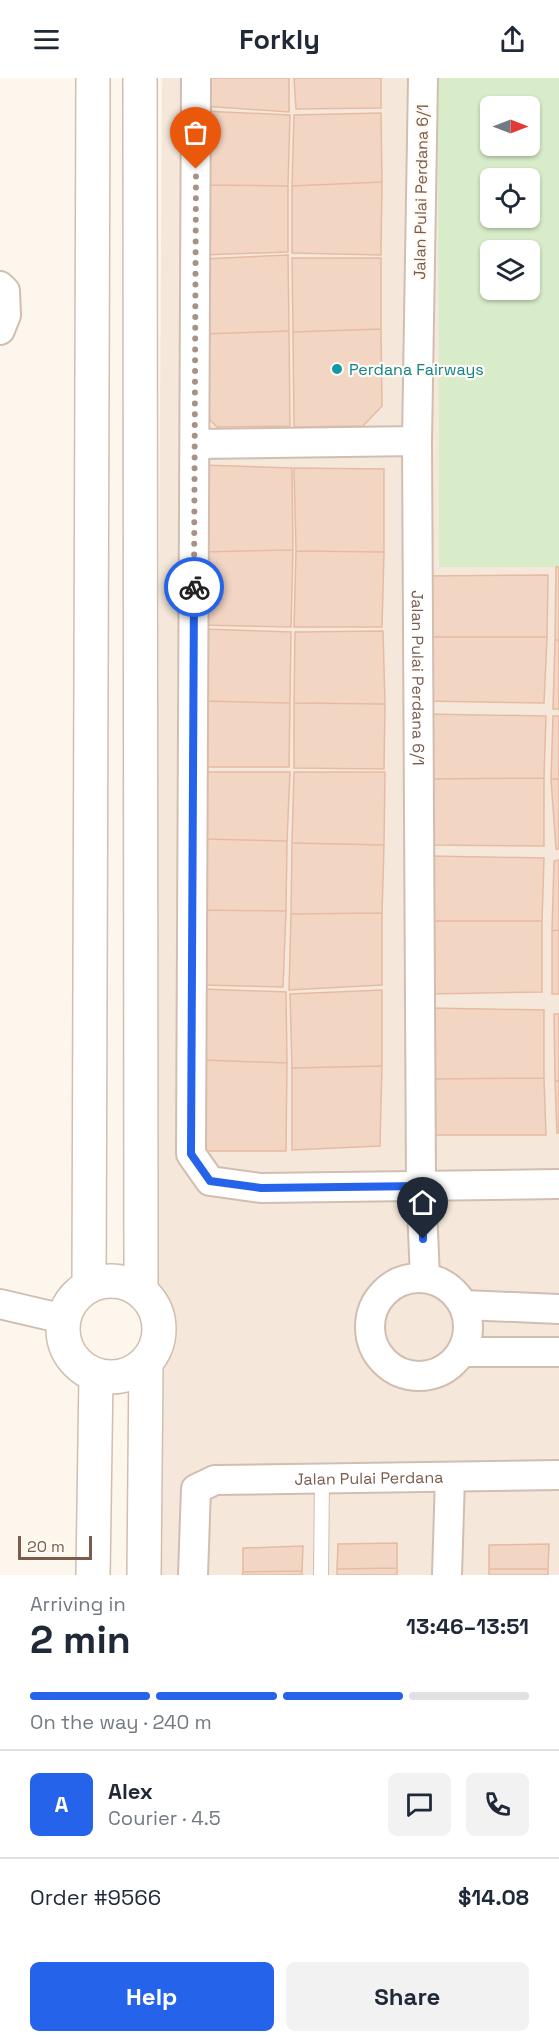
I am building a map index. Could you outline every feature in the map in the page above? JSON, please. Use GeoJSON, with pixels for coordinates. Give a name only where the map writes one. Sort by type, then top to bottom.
{"type":"FeatureCollection","features":[{"type":"Feature","properties":{"kind":"street"},"geometry":{"type":"LineString","coordinates":[[89,1286],[93,78]]}},
{"type":"Feature","properties":{"kind":"street"},"geometry":{"type":"LineString","coordinates":[[140,78],[141,1291]]}},
{"type":"Feature","properties":{"kind":"street"},"geometry":{"type":"LineString","coordinates":[[196,78],[191,1154],[210,1181],[261,1188],[559,1184]]}},
{"type":"Feature","properties":{"kind":"street","name":"Jalan Pulai Perdana 6/1"},"geometry":{"type":"LineString","coordinates":[[423,78],[417,441],[422,1186],[425,1277]]}},
{"type":"Feature","properties":{"kind":"street"},"geometry":{"type":"LineString","coordinates":[[0,286],[5,291],[6,315],[0,330]]}},
{"type":"Feature","properties":{"kind":"street"},"geometry":{"type":"LineString","coordinates":[[195,444],[417,441]]}},
{"type":"Feature","properties":{"kind":"street"},"geometry":{"type":"LineString","coordinates":[[425,1277],[448,1287],[464,1305],[468,1320],[468,1337],[462,1352],[452,1365],[438,1373],[422,1377],[398,1371],[379,1356],[372,1341],[370,1325],[373,1309],[381,1295],[394,1284],[409,1278],[425,1277]]}},
{"type":"Feature","properties":{"kind":"street"},"geometry":{"type":"LineString","coordinates":[[116,1281],[141,1291],[157,1313],[160,1326],[154,1353],[146,1364],[135,1372],[122,1377],[96,1375],[83,1369],[69,1353],[63,1333],[64,1319],[69,1306],[89,1286],[116,1281]]}},
{"type":"Feature","properties":{"kind":"street"},"geometry":{"type":"LineString","coordinates":[[0,1304],[64,1319]]}},
{"type":"Feature","properties":{"kind":"street"},"geometry":{"type":"LineString","coordinates":[[464,1305],[559,1309]]}},
{"type":"Feature","properties":{"kind":"street"},"geometry":{"type":"LineString","coordinates":[[462,1352],[559,1352]]}},
{"type":"Feature","properties":{"kind":"street"},"geometry":{"type":"LineString","coordinates":[[144,1575],[146,1364]]}},
{"type":"Feature","properties":{"kind":"street"},"geometry":{"type":"LineString","coordinates":[[93,1575],[96,1375]]}},
{"type":"Feature","properties":{"kind":"street","name":"Jalan Pulai Perdana"},"geometry":{"type":"LineString","coordinates":[[193,1575],[196,1489],[215,1479],[559,1475]]}},
{"type":"Feature","properties":{"kind":"street"},"geometry":{"type":"LineString","coordinates":[[447,1575],[450,1477]]}},
{"type":"Feature","properties":{"kind":"lane"},"geometry":{"type":"LineString","coordinates":[[321,1575],[322,1479]]}},
{"type":"Feature","properties":{"kind":"shaded area"},"geometry":{"type":"Polygon","coordinates":[[[162,78],[559,78],[559,1575],[153,1575],[162,78]]]}},
{"type":"Feature","properties":{"kind":"green space"},"geometry":{"type":"Polygon","coordinates":[[[438,78],[559,78],[559,567],[439,567],[438,78]]]}},
{"type":"Feature","properties":{"kind":"building"},"geometry":{"type":"Polygon","coordinates":[[[203,78],[289,78],[289,112],[202,106],[203,78]]]}},
{"type":"Feature","properties":{"kind":"building"},"geometry":{"type":"Polygon","coordinates":[[[294,78],[381,78],[381,108],[296,109],[294,78]]]}},
{"type":"Feature","properties":{"kind":"building"},"geometry":{"type":"Polygon","coordinates":[[[203,111],[290,115],[288,186],[203,185],[203,111]]]}},
{"type":"Feature","properties":{"kind":"building"},"geometry":{"type":"Polygon","coordinates":[[[381,113],[382,182],[292,186],[294,115],[381,113]]]}},
{"type":"Feature","properties":{"kind":"building"},"geometry":{"type":"Polygon","coordinates":[[[382,182],[381,255],[292,253],[292,186],[382,182]]]}},
{"type":"Feature","properties":{"kind":"building"},"geometry":{"type":"Polygon","coordinates":[[[203,185],[288,186],[288,252],[202,255],[203,185]]]}},
{"type":"Feature","properties":{"kind":"building"},"geometry":{"type":"Polygon","coordinates":[[[288,255],[289,331],[202,334],[203,259],[288,255]]]}},
{"type":"Feature","properties":{"kind":"building","name":"Perdana Fairways"},"geometry":{"type":"Polygon","coordinates":[[[292,258],[381,258],[381,329],[293,332],[292,258]]]}},
{"type":"Feature","properties":{"kind":"building","name":"Perdana Fairways"},"geometry":{"type":"Polygon","coordinates":[[[381,329],[382,406],[363,426],[294,427],[293,332],[381,329]]]}},
{"type":"Feature","properties":{"kind":"building"},"geometry":{"type":"Polygon","coordinates":[[[289,331],[290,426],[217,427],[200,410],[202,334],[289,331]]]}},
{"type":"Feature","properties":{"kind":"building"},"geometry":{"type":"Polygon","coordinates":[[[201,465],[292,468],[293,550],[200,552],[201,465]]]}},
{"type":"Feature","properties":{"kind":"building"},"geometry":{"type":"Polygon","coordinates":[[[294,468],[384,469],[384,552],[296,551],[294,468]]]}},
{"type":"Feature","properties":{"kind":"building"},"geometry":{"type":"Polygon","coordinates":[[[293,550],[291,627],[199,625],[200,552],[293,550]]]}},
{"type":"Feature","properties":{"kind":"building"},"geometry":{"type":"Polygon","coordinates":[[[296,551],[384,552],[382,627],[294,627],[296,551]]]}},
{"type":"Feature","properties":{"kind":"building"},"geometry":{"type":"Polygon","coordinates":[[[556,567],[559,567],[559,640],[555,640],[556,567]]]}},
{"type":"Feature","properties":{"kind":"building"},"geometry":{"type":"Polygon","coordinates":[[[548,575],[547,637],[428,637],[427,576],[548,575]]]}},
{"type":"Feature","properties":{"kind":"building"},"geometry":{"type":"Polygon","coordinates":[[[202,629],[291,632],[290,703],[201,701],[202,629]]]}},
{"type":"Feature","properties":{"kind":"building"},"geometry":{"type":"Polygon","coordinates":[[[383,631],[385,704],[294,703],[295,632],[383,631]]]}},
{"type":"Feature","properties":{"kind":"building"},"geometry":{"type":"Polygon","coordinates":[[[428,637],[547,637],[544,703],[427,701],[428,637]]]}},
{"type":"Feature","properties":{"kind":"building"},"geometry":{"type":"Polygon","coordinates":[[[555,640],[559,640],[559,709],[553,709],[555,640]]]}},
{"type":"Feature","properties":{"kind":"building"},"geometry":{"type":"Polygon","coordinates":[[[201,701],[290,703],[289,767],[200,767],[201,701]]]}},
{"type":"Feature","properties":{"kind":"building"},"geometry":{"type":"Polygon","coordinates":[[[294,703],[385,704],[384,769],[294,768],[294,703]]]}},
{"type":"Feature","properties":{"kind":"building"},"geometry":{"type":"Polygon","coordinates":[[[427,714],[546,716],[544,778],[427,779],[427,714]]]}},
{"type":"Feature","properties":{"kind":"building"},"geometry":{"type":"Polygon","coordinates":[[[553,716],[559,716],[559,779],[551,779],[553,716]]]}},
{"type":"Feature","properties":{"kind":"building"},"geometry":{"type":"Polygon","coordinates":[[[202,772],[290,772],[287,841],[202,839],[202,772]]]}},
{"type":"Feature","properties":{"kind":"building"},"geometry":{"type":"Polygon","coordinates":[[[294,772],[385,772],[384,845],[292,843],[294,772]]]}},
{"type":"Feature","properties":{"kind":"building"},"geometry":{"type":"Polygon","coordinates":[[[544,778],[544,846],[430,845],[427,779],[544,778]]]}},
{"type":"Feature","properties":{"kind":"building"},"geometry":{"type":"Polygon","coordinates":[[[551,779],[559,779],[559,849],[556,849],[551,779]]]}},
{"type":"Feature","properties":{"kind":"building"},"geometry":{"type":"Polygon","coordinates":[[[202,839],[287,841],[286,911],[202,910],[202,839]]]}},
{"type":"Feature","properties":{"kind":"building"},"geometry":{"type":"Polygon","coordinates":[[[292,843],[384,845],[382,913],[291,914],[292,843]]]}},
{"type":"Feature","properties":{"kind":"building"},"geometry":{"type":"Polygon","coordinates":[[[430,856],[544,858],[542,921],[430,921],[430,856]]]}},
{"type":"Feature","properties":{"kind":"building"},"geometry":{"type":"Polygon","coordinates":[[[559,860],[559,930],[552,931],[554,861],[559,860]]]}},
{"type":"Feature","properties":{"kind":"building"},"geometry":{"type":"Polygon","coordinates":[[[202,910],[286,911],[283,987],[201,985],[202,910]]]}},
{"type":"Feature","properties":{"kind":"building"},"geometry":{"type":"Polygon","coordinates":[[[382,913],[382,985],[289,990],[291,914],[382,913]]]}},
{"type":"Feature","properties":{"kind":"building"},"geometry":{"type":"Polygon","coordinates":[[[430,921],[542,921],[542,992],[430,994],[430,921]]]}},
{"type":"Feature","properties":{"kind":"building"},"geometry":{"type":"Polygon","coordinates":[[[559,930],[559,994],[552,994],[552,931],[559,930]]]}},
{"type":"Feature","properties":{"kind":"building"},"geometry":{"type":"Polygon","coordinates":[[[202,989],[286,992],[287,1063],[202,1060],[202,989]]]}},
{"type":"Feature","properties":{"kind":"building"},"geometry":{"type":"Polygon","coordinates":[[[382,990],[382,1066],[292,1068],[290,994],[382,990]]]}},
{"type":"Feature","properties":{"kind":"building"},"geometry":{"type":"Polygon","coordinates":[[[430,1008],[544,1010],[544,1078],[430,1079],[430,1008]]]}},
{"type":"Feature","properties":{"kind":"building"},"geometry":{"type":"Polygon","coordinates":[[[554,1014],[559,1014],[559,1081],[555,1081],[554,1014]]]}},
{"type":"Feature","properties":{"kind":"building"},"geometry":{"type":"Polygon","coordinates":[[[202,1060],[287,1063],[286,1151],[202,1151],[202,1060]]]}},
{"type":"Feature","properties":{"kind":"building"},"geometry":{"type":"Polygon","coordinates":[[[382,1066],[380,1146],[292,1150],[292,1068],[382,1066]]]}},
{"type":"Feature","properties":{"kind":"building"},"geometry":{"type":"Polygon","coordinates":[[[544,1078],[546,1135],[431,1135],[430,1079],[544,1078]]]}},
{"type":"Feature","properties":{"kind":"building"},"geometry":{"type":"Polygon","coordinates":[[[555,1081],[559,1081],[559,1133],[557,1133],[555,1081]]]}},
{"type":"Feature","properties":{"kind":"building"},"geometry":{"type":"Polygon","coordinates":[[[397,1543],[397,1568],[337,1569],[338,1544],[397,1543]]]}},
{"type":"Feature","properties":{"kind":"building"},"geometry":{"type":"Polygon","coordinates":[[[549,1544],[548,1569],[489,1569],[489,1545],[549,1544]]]}},
{"type":"Feature","properties":{"kind":"building"},"geometry":{"type":"Polygon","coordinates":[[[303,1546],[302,1571],[243,1572],[243,1548],[303,1546]]]}},
{"type":"Feature","properties":{"kind":"building"},"geometry":{"type":"Polygon","coordinates":[[[397,1568],[397,1575],[337,1575],[337,1569],[397,1568]]]}},
{"type":"Feature","properties":{"kind":"building"},"geometry":{"type":"Polygon","coordinates":[[[489,1569],[548,1569],[548,1575],[489,1575],[489,1569]]]}},
{"type":"Feature","properties":{"kind":"building"},"geometry":{"type":"Polygon","coordinates":[[[302,1571],[302,1575],[242,1575],[243,1572],[302,1571]]]}},
{"type":"Feature","properties":{"kind":"way so far"},"geometry":{"type":"LineString","coordinates":[[194,587],[196,169]]}},
{"type":"Feature","properties":{"kind":"place","name":"Perdana Fairways"},"geometry":{"type":"Point","coordinates":[337,369]}},
{"type":"Feature","properties":{"kind":"route"},"geometry":{"type":"LineString","coordinates":[[194,587],[191,1154],[210,1181],[261,1188],[422,1186],[423,1239]]}}]}
